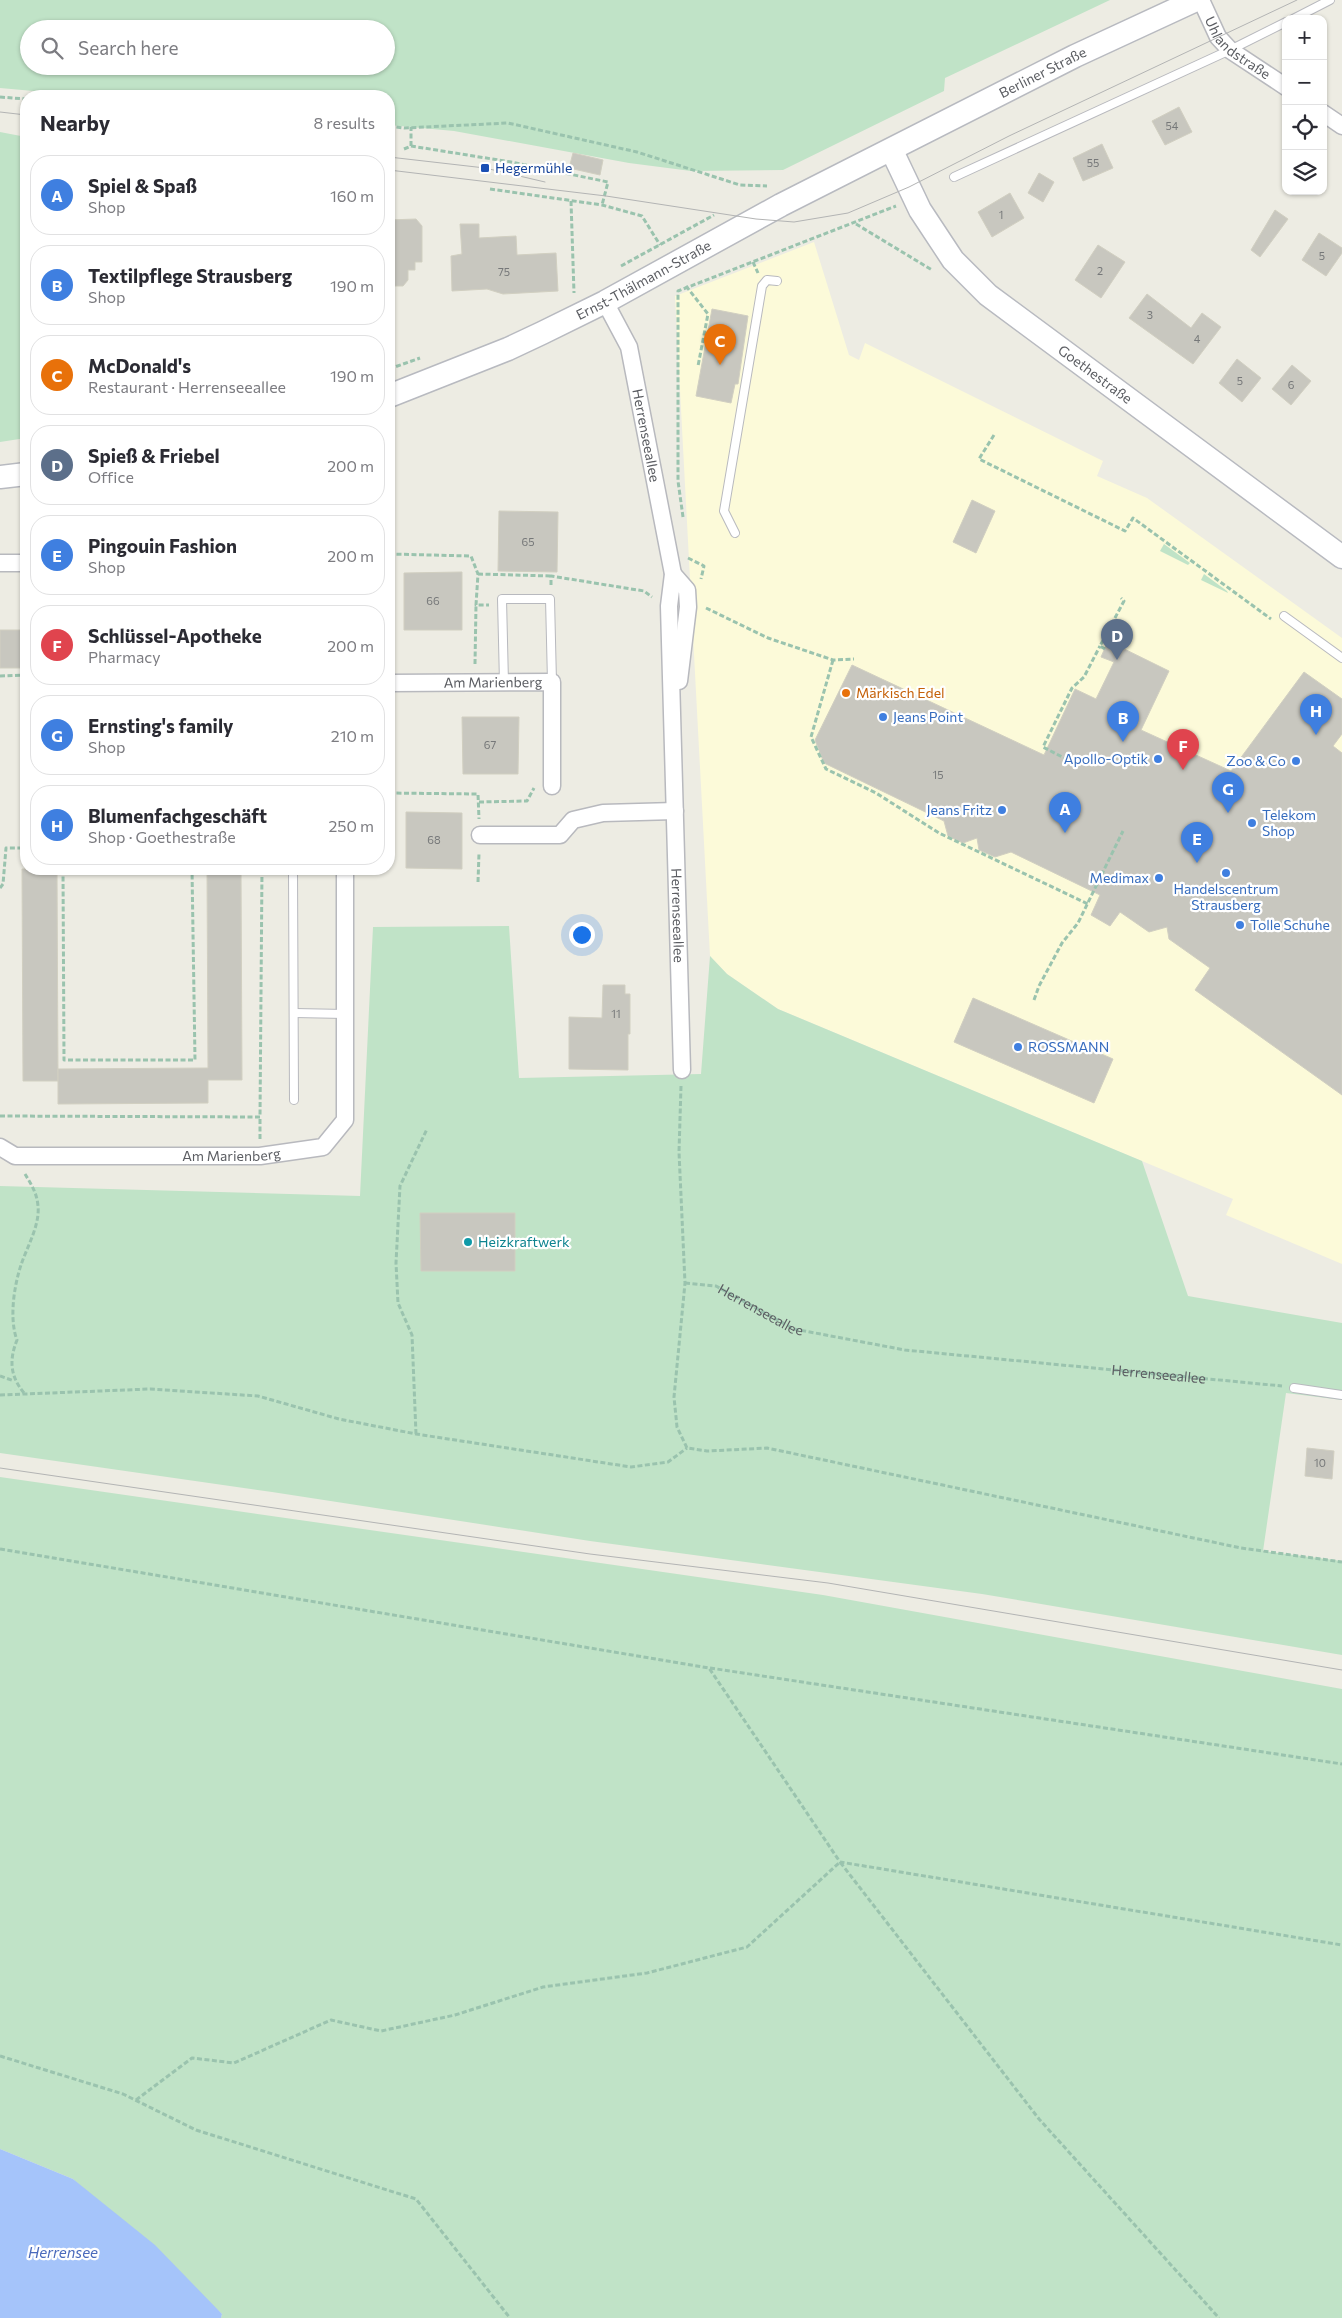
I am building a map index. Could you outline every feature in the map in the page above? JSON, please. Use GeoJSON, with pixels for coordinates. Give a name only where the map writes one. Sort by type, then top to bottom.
{"type":"FeatureCollection","features":[{"type":"Feature","properties":{"kind":"main road","name":"Berliner Straße"},"geometry":{"type":"LineString","coordinates":[[892,151],[1075,56],[1196,0]]}},
{"type":"Feature","properties":{"kind":"main road","name":"Goethestraße"},"geometry":{"type":"LineString","coordinates":[[892,151],[914,198],[953,260],[988,295],[1342,557]]}},
{"type":"Feature","properties":{"kind":"main road","name":"Ernst-Thälmann-Straße"},"geometry":{"type":"LineString","coordinates":[[395,394],[508,349],[604,302],[773,210],[892,151]]}},
{"type":"Feature","properties":{"kind":"main road"},"geometry":{"type":"LineString","coordinates":[[0,477],[20,475]]}},
{"type":"Feature","properties":{"kind":"street","name":"Uhlandstraße"},"geometry":{"type":"LineString","coordinates":[[1201,0],[1218,37],[1230,50],[1282,84]]}},
{"type":"Feature","properties":{"kind":"street"},"geometry":{"type":"LineString","coordinates":[[1327,116],[1342,126]]}},
{"type":"Feature","properties":{"kind":"street","name":"Herrenseeallee"},"geometry":{"type":"LineString","coordinates":[[604,302],[629,347],[673,574],[669,606],[682,1070]]}},
{"type":"Feature","properties":{"kind":"street"},"geometry":{"type":"LineString","coordinates":[[0,563],[20,563]]}},
{"type":"Feature","properties":{"kind":"street","name":"Herrenseeallee"},"geometry":{"type":"LineString","coordinates":[[673,574],[686,590],[688,607],[673,745]]}},
{"type":"Feature","properties":{"kind":"street","name":"Am Marienberg"},"geometry":{"type":"LineString","coordinates":[[395,683],[504,684],[552,682],[552,786]]}},
{"type":"Feature","properties":{"kind":"street"},"geometry":{"type":"LineString","coordinates":[[480,835],[560,835],[573,820],[603,814],[675,811]]}},
{"type":"Feature","properties":{"kind":"street","name":"Am Marienberg"},"geometry":{"type":"LineString","coordinates":[[15,1156],[260,1156],[323,1147],[345,1120],[346,875]]}},
{"type":"Feature","properties":{"kind":"street"},"geometry":{"type":"LineString","coordinates":[[0,1147],[15,1156]]}},
{"type":"Feature","properties":{"kind":"lane"},"geometry":{"type":"LineString","coordinates":[[1301,15],[1330,0]]}},
{"type":"Feature","properties":{"kind":"lane"},"geometry":{"type":"LineString","coordinates":[[954,177],[1230,50],[1282,24]]}},
{"type":"Feature","properties":{"kind":"lane"},"geometry":{"type":"LineString","coordinates":[[735,533],[724,510],[725,501],[762,286],[767,280],[777,281]]}},
{"type":"Feature","properties":{"kind":"lane"},"geometry":{"type":"LineString","coordinates":[[504,684],[502,599],[550,599],[552,682]]}},
{"type":"Feature","properties":{"kind":"lane"},"geometry":{"type":"LineString","coordinates":[[1284,616],[1342,658]]}},
{"type":"Feature","properties":{"kind":"lane"},"geometry":{"type":"LineString","coordinates":[[293,875],[294,1100]]}},
{"type":"Feature","properties":{"kind":"lane"},"geometry":{"type":"LineString","coordinates":[[294,1013],[346,1014]]}},
{"type":"Feature","properties":{"kind":"lane"},"geometry":{"type":"LineString","coordinates":[[1294,1388],[1342,1395]]}},
{"type":"Feature","properties":{"kind":"path"},"geometry":{"type":"LineString","coordinates":[[0,98],[20,99]]}},
{"type":"Feature","properties":{"kind":"path"},"geometry":{"type":"LineString","coordinates":[[395,126],[508,123],[637,152],[740,185],[767,186]]}},
{"type":"Feature","properties":{"kind":"path"},"geometry":{"type":"LineString","coordinates":[[411,127],[411,146]]}},
{"type":"Feature","properties":{"kind":"path"},"geometry":{"type":"LineString","coordinates":[[404,149],[411,146],[511,162],[608,182],[602,205]]}},
{"type":"Feature","properties":{"kind":"path"},"geometry":{"type":"LineString","coordinates":[[490,189],[602,205],[642,216],[659,244]]}},
{"type":"Feature","properties":{"kind":"path"},"geometry":{"type":"LineString","coordinates":[[683,521],[678,481],[678,291],[686,286],[856,224],[914,198]]}},
{"type":"Feature","properties":{"kind":"path"},"geometry":{"type":"LineString","coordinates":[[566,297],[576,292],[571,201]]}},
{"type":"Feature","properties":{"kind":"path"},"geometry":{"type":"LineString","coordinates":[[618,268],[720,212]]}},
{"type":"Feature","properties":{"kind":"path"},"geometry":{"type":"LineString","coordinates":[[856,224],[934,271]]}},
{"type":"Feature","properties":{"kind":"path"},"geometry":{"type":"LineString","coordinates":[[686,286],[708,314],[698,366]]}},
{"type":"Feature","properties":{"kind":"path"},"geometry":{"type":"LineString","coordinates":[[395,367],[426,356]]}},
{"type":"Feature","properties":{"kind":"path"},"geometry":{"type":"LineString","coordinates":[[994,434],[979,460],[1125,531],[1133,518],[1279,625]]}},
{"type":"Feature","properties":{"kind":"path"},"geometry":{"type":"LineString","coordinates":[[686,548],[687,558],[704,566],[699,586]]}},
{"type":"Feature","properties":{"kind":"path"},"geometry":{"type":"LineString","coordinates":[[395,554],[471,556],[476,564],[478,574],[474,684]]}},
{"type":"Feature","properties":{"kind":"path"},"geometry":{"type":"LineString","coordinates":[[478,574],[551,576],[644,590],[656,601],[669,606]]}},
{"type":"Feature","properties":{"kind":"path"},"geometry":{"type":"LineString","coordinates":[[550,599],[551,576]]}},
{"type":"Feature","properties":{"kind":"path"},"geometry":{"type":"LineString","coordinates":[[1068,760],[1043,747],[1072,688],[1084,677],[1124,600],[1121,598]]}},
{"type":"Feature","properties":{"kind":"path"},"geometry":{"type":"LineString","coordinates":[[476,605],[502,605]]}},
{"type":"Feature","properties":{"kind":"path"},"geometry":{"type":"LineString","coordinates":[[688,607],[708,609],[768,638],[833,660],[854,658]]}},
{"type":"Feature","properties":{"kind":"path"},"geometry":{"type":"LineString","coordinates":[[1100,646],[1105,649]]}},
{"type":"Feature","properties":{"kind":"path"},"geometry":{"type":"LineString","coordinates":[[833,660],[811,736],[826,769],[876,793],[939,833],[1088,904]]}},
{"type":"Feature","properties":{"kind":"path"},"geometry":{"type":"LineString","coordinates":[[0,676],[20,675]]}},
{"type":"Feature","properties":{"kind":"path"},"geometry":{"type":"LineString","coordinates":[[479,802],[527,801],[532,796],[534,786]]}},
{"type":"Feature","properties":{"kind":"path"},"geometry":{"type":"LineString","coordinates":[[395,793],[478,794],[480,835],[478,882]]}},
{"type":"Feature","properties":{"kind":"path"},"geometry":{"type":"LineString","coordinates":[[1034,1000],[1039,986],[1062,943],[1078,923],[1123,831]]}},
{"type":"Feature","properties":{"kind":"path"},"geometry":{"type":"LineString","coordinates":[[0,888],[3,884],[6,848],[20,848]]}},
{"type":"Feature","properties":{"kind":"path"},"geometry":{"type":"LineString","coordinates":[[63,875],[64,1060],[195,1060],[192,875]]}},
{"type":"Feature","properties":{"kind":"path"},"geometry":{"type":"LineString","coordinates":[[0,1116],[260,1117],[262,875]]}},
{"type":"Feature","properties":{"kind":"path"},"geometry":{"type":"LineString","coordinates":[[682,1070],[679,1152],[685,1283],[674,1397],[677,1427],[686,1448]]}},
{"type":"Feature","properties":{"kind":"path"},"geometry":{"type":"LineString","coordinates":[[416,1434],[412,1335],[398,1303],[396,1263],[400,1186],[427,1129]]}},
{"type":"Feature","properties":{"kind":"path"},"geometry":{"type":"LineString","coordinates":[[15,1156],[35,1190],[39,1207],[35,1228],[20,1267],[15,1298],[13,1328],[17,1340],[12,1352],[11,1367],[15,1382],[24,1393]]}},
{"type":"Feature","properties":{"kind":"path","name":"Herrenseeallee"},"geometry":{"type":"LineString","coordinates":[[685,1283],[716,1286],[794,1330],[905,1350],[1294,1388]]}},
{"type":"Feature","properties":{"kind":"path"},"geometry":{"type":"LineString","coordinates":[[0,1376],[15,1382]]}},
{"type":"Feature","properties":{"kind":"path"},"geometry":{"type":"LineString","coordinates":[[0,1395],[24,1393],[100,1393],[150,1389],[258,1396],[338,1419],[416,1434],[630,1467],[668,1462],[686,1448],[707,1451],[767,1448],[1241,1548],[1342,1562]]}},
{"type":"Feature","properties":{"kind":"path"},"geometry":{"type":"LineString","coordinates":[[0,1549],[709,1668],[1342,1764]]}},
{"type":"Feature","properties":{"kind":"path"},"geometry":{"type":"LineString","coordinates":[[709,1668],[840,1862],[1039,2119],[1219,2318]]}},
{"type":"Feature","properties":{"kind":"path"},"geometry":{"type":"LineString","coordinates":[[840,1862],[1342,1945]]}},
{"type":"Feature","properties":{"kind":"path"},"geometry":{"type":"LineString","coordinates":[[136,2100],[192,2058],[234,2063],[331,2020],[381,2031],[456,2015],[543,1987],[647,1973],[747,1947],[840,1862]]}},
{"type":"Feature","properties":{"kind":"path"},"geometry":{"type":"LineString","coordinates":[[0,2056],[123,2094],[196,2130],[416,2199],[510,2318]]}},
{"type":"Feature","properties":{"kind":"shaded area"},"geometry":{"type":"Polygon","coordinates":[[[814,242],[849,355],[859,360],[865,343],[1103,461],[1097,476],[1147,498],[1342,638],[1342,1264],[1226,1215],[1233,1199],[778,1009],[727,974],[710,956],[675,296],[814,242]]]}},
{"type":"Feature","properties":{"kind":"green space"},"geometry":{"type":"Polygon","coordinates":[[[0,0],[1110,0],[945,78],[944,91],[783,170],[691,171],[629,163],[454,131],[395,126],[395,90],[22,90],[0,88],[0,0]]]}},
{"type":"Feature","properties":{"kind":"green space"},"geometry":{"type":"Polygon","coordinates":[[[0,132],[20,136],[20,439],[0,442],[0,132]]]}},
{"type":"Feature","properties":{"kind":"green space"},"geometry":{"type":"Polygon","coordinates":[[[1164,544],[1190,563],[1188,565],[1160,551],[1164,544]]]}},
{"type":"Feature","properties":{"kind":"green space"},"geometry":{"type":"Polygon","coordinates":[[[1204,574],[1227,591],[1228,593],[1201,580],[1204,574]]]}},
{"type":"Feature","properties":{"kind":"green space"},"geometry":{"type":"Polygon","coordinates":[[[509,926],[519,1078],[701,1074],[710,956],[727,974],[778,1009],[1142,1161],[1188,1296],[1342,1323],[1342,1400],[1286,1393],[1263,1551],[1342,1561],[1342,1655],[982,1594],[590,1541],[272,1492],[0,1453],[0,1186],[360,1196],[373,927],[509,926]]]}},
{"type":"Feature","properties":{"kind":"green space"},"geometry":{"type":"Polygon","coordinates":[[[0,1477],[823,1595],[1342,1689],[1342,2318],[221,2318],[222,2314],[73,2179],[0,2149],[0,1477]]]}},
{"type":"Feature","properties":{"kind":"water","name":"Herrensee"},"geometry":{"type":"Polygon","coordinates":[[[0,2149],[73,2179],[155,2245],[222,2314],[221,2318],[0,2318],[0,2149]]]}},
{"type":"Feature","properties":{"kind":"building"},"geometry":{"type":"Polygon","coordinates":[[[1179,107],[1192,132],[1165,145],[1152,121],[1179,107]]]}},
{"type":"Feature","properties":{"kind":"building"},"geometry":{"type":"Polygon","coordinates":[[[1102,144],[1113,168],[1083,181],[1073,158],[1102,144]]]}},
{"type":"Feature","properties":{"kind":"building"},"geometry":{"type":"Polygon","coordinates":[[[573,153],[603,160],[600,175],[569,168],[573,153]]]}},
{"type":"Feature","properties":{"kind":"building"},"geometry":{"type":"Polygon","coordinates":[[[1039,173],[1054,182],[1043,202],[1028,193],[1039,173]]]}},
{"type":"Feature","properties":{"kind":"building"},"geometry":{"type":"Polygon","coordinates":[[[1010,193],[1024,218],[992,237],[978,212],[1010,193]]]}},
{"type":"Feature","properties":{"kind":"building"},"geometry":{"type":"Polygon","coordinates":[[[1275,210],[1288,219],[1260,257],[1251,250],[1275,210]]]}},
{"type":"Feature","properties":{"kind":"building"},"geometry":{"type":"Polygon","coordinates":[[[416,219],[422,226],[422,262],[415,262],[415,270],[408,270],[408,280],[403,286],[395,286],[395,220],[416,219]]]}},
{"type":"Feature","properties":{"kind":"building"},"geometry":{"type":"Polygon","coordinates":[[[460,224],[479,224],[479,238],[516,236],[517,255],[556,253],[558,291],[503,294],[487,289],[452,291],[451,256],[462,254],[460,224]]]}},
{"type":"Feature","properties":{"kind":"building"},"geometry":{"type":"Polygon","coordinates":[[[1319,233],[1342,248],[1342,253],[1326,276],[1302,260],[1319,233]]]}},
{"type":"Feature","properties":{"kind":"building"},"geometry":{"type":"Polygon","coordinates":[[[1098,245],[1125,262],[1101,298],[1075,280],[1098,245]]]}},
{"type":"Feature","properties":{"kind":"building"},"geometry":{"type":"Polygon","coordinates":[[[1147,294],[1191,328],[1202,313],[1221,327],[1193,364],[1129,318],[1147,294]]]}},
{"type":"Feature","properties":{"kind":"building"},"geometry":{"type":"Polygon","coordinates":[[[712,309],[748,316],[738,384],[735,384],[731,403],[696,396],[712,309]]]}},
{"type":"Feature","properties":{"kind":"building"},"geometry":{"type":"Polygon","coordinates":[[[1237,359],[1261,378],[1242,402],[1219,383],[1237,359]]]}},
{"type":"Feature","properties":{"kind":"building"},"geometry":{"type":"Polygon","coordinates":[[[1292,365],[1311,381],[1291,405],[1272,389],[1292,365]]]}},
{"type":"Feature","properties":{"kind":"building"},"geometry":{"type":"Polygon","coordinates":[[[972,500],[995,511],[976,553],[953,542],[972,500]]]}},
{"type":"Feature","properties":{"kind":"building"},"geometry":{"type":"Polygon","coordinates":[[[499,511],[558,512],[557,572],[498,571],[499,511]]]}},
{"type":"Feature","properties":{"kind":"building"},"geometry":{"type":"Polygon","coordinates":[[[462,572],[462,630],[404,630],[404,573],[462,572]]]}},
{"type":"Feature","properties":{"kind":"building"},"geometry":{"type":"Polygon","coordinates":[[[0,630],[20,630],[20,668],[0,668],[0,630]]]}},
{"type":"Feature","properties":{"kind":"building","name":"Handelscentrum Strausberg"},"geometry":{"type":"Polygon","coordinates":[[[1108,641],[1169,671],[1141,730],[1231,771],[1304,672],[1342,699],[1342,734],[1333,746],[1342,753],[1342,1095],[1195,990],[1210,968],[1169,939],[1167,927],[1149,932],[1120,912],[1110,926],[1091,915],[1100,895],[1011,852],[995,857],[979,850],[977,838],[963,843],[948,836],[944,821],[824,763],[815,740],[852,665],[1044,755],[1075,689],[1096,699],[1114,662],[1101,657],[1108,641]]]}},
{"type":"Feature","properties":{"kind":"building"},"geometry":{"type":"Polygon","coordinates":[[[462,717],[519,717],[518,774],[463,774],[462,717]]]}},
{"type":"Feature","properties":{"kind":"building"},"geometry":{"type":"Polygon","coordinates":[[[406,812],[462,813],[462,869],[406,868],[406,812]]]}},
{"type":"Feature","properties":{"kind":"building"},"geometry":{"type":"Polygon","coordinates":[[[22,875],[57,875],[58,1081],[23,1081],[22,875]]]}},
{"type":"Feature","properties":{"kind":"building"},"geometry":{"type":"Polygon","coordinates":[[[207,875],[241,875],[242,1080],[208,1080],[208,1103],[58,1104],[58,1069],[208,1068],[207,875]]]}},
{"type":"Feature","properties":{"kind":"building"},"geometry":{"type":"Polygon","coordinates":[[[603,985],[625,985],[625,994],[630,994],[628,1070],[569,1069],[569,1017],[602,1018],[603,985]]]}},
{"type":"Feature","properties":{"kind":"building"},"geometry":{"type":"Polygon","coordinates":[[[973,998],[1113,1059],[1094,1103],[954,1042],[973,998]]]}},
{"type":"Feature","properties":{"kind":"building","name":"Heizkraftwerk"},"geometry":{"type":"Polygon","coordinates":[[[420,1213],[515,1213],[515,1271],[421,1271],[420,1213]]]}},
{"type":"Feature","properties":{"kind":"building"},"geometry":{"type":"Polygon","coordinates":[[[1307,1448],[1334,1451],[1332,1479],[1305,1476],[1307,1448]]]}},
{"type":"Feature","properties":{"kind":"tram line"},"geometry":{"type":"LineString","coordinates":[[395,171],[606,196],[756,219],[794,222],[848,213],[909,187],[1009,136],[1297,0]]}},
{"type":"Feature","properties":{"kind":"tram line"},"geometry":{"type":"LineString","coordinates":[[0,112],[20,114]]}},
{"type":"Feature","properties":{"kind":"tram line"},"geometry":{"type":"LineString","coordinates":[[395,158],[485,168],[545,182]]}},
{"type":"Feature","properties":{"kind":"tram line"},"geometry":{"type":"LineString","coordinates":[[0,1468],[590,1554],[828,1583],[1342,1670]]}},
{"type":"Feature","properties":{"kind":"place","name":"Hegermühle"},"geometry":{"type":"Point","coordinates":[485,168]}},
{"type":"Feature","properties":{"kind":"place","name":"McDonald's"},"geometry":{"type":"Point","coordinates":[720,365]}},
{"type":"Feature","properties":{"kind":"place","name":"Spieß & Friebel"},"geometry":{"type":"Point","coordinates":[1117,660]}},
{"type":"Feature","properties":{"kind":"place","name":"Märkisch Edel"},"geometry":{"type":"Point","coordinates":[846,693]}},
{"type":"Feature","properties":{"kind":"place","name":"Jeans Point"},"geometry":{"type":"Point","coordinates":[883,717]}},
{"type":"Feature","properties":{"kind":"place","name":"Blumenfachgeschäft"},"geometry":{"type":"Point","coordinates":[1316,735]}},
{"type":"Feature","properties":{"kind":"place","name":"Textilpflege Strausberg"},"geometry":{"type":"Point","coordinates":[1123,742]}},
{"type":"Feature","properties":{"kind":"place","name":"Apollo-Optik"},"geometry":{"type":"Point","coordinates":[1158,759]}},
{"type":"Feature","properties":{"kind":"place","name":"Zoo & Co"},"geometry":{"type":"Point","coordinates":[1296,761]}},
{"type":"Feature","properties":{"kind":"place","name":"Schlüssel-Apotheke"},"geometry":{"type":"Point","coordinates":[1183,770]}},
{"type":"Feature","properties":{"kind":"place","name":"Jeans Fritz"},"geometry":{"type":"Point","coordinates":[1002,810]}},
{"type":"Feature","properties":{"kind":"place","name":"Ernsting's family"},"geometry":{"type":"Point","coordinates":[1228,813]}},
{"type":"Feature","properties":{"kind":"place","name":"Telekom Shop"},"geometry":{"type":"Point","coordinates":[1252,823]}},
{"type":"Feature","properties":{"kind":"place","name":"Spiel & Spaß"},"geometry":{"type":"Point","coordinates":[1065,833]}},
{"type":"Feature","properties":{"kind":"place","name":"Pingouin Fashion"},"geometry":{"type":"Point","coordinates":[1197,863]}},
{"type":"Feature","properties":{"kind":"place","name":"Handelscentrum Strausberg"},"geometry":{"type":"Point","coordinates":[1226,873]}},
{"type":"Feature","properties":{"kind":"place","name":"Medimax"},"geometry":{"type":"Point","coordinates":[1159,878]}},
{"type":"Feature","properties":{"kind":"place","name":"Tolle Schuhe"},"geometry":{"type":"Point","coordinates":[1240,925]}},
{"type":"Feature","properties":{"kind":"place","name":"ROSSMANN"},"geometry":{"type":"Point","coordinates":[1018,1047]}},
{"type":"Feature","properties":{"kind":"place","name":"Heizkraftwerk"},"geometry":{"type":"Point","coordinates":[468,1242]}}]}
